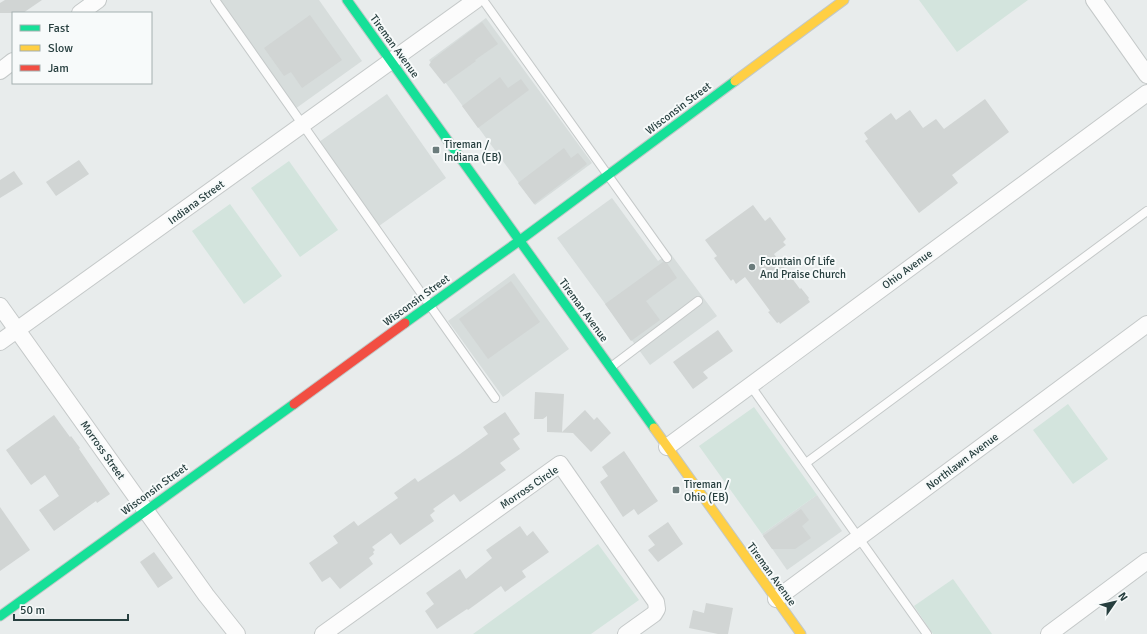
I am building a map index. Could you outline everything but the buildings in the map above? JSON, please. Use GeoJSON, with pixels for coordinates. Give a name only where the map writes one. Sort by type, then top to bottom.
{"type":"FeatureCollection","features":[{"type":"Feature","properties":{"kind":"street"},"geometry":{"type":"LineString","coordinates":[[81,12],[98,0]]}},
{"type":"Feature","properties":{"kind":"street","name":"Tireman Avenue"},"geometry":{"type":"LineString","coordinates":[[348,0],[801,634]]}},
{"type":"Feature","properties":{"kind":"street","name":"Indiana Street"},"geometry":{"type":"LineString","coordinates":[[0,342],[476,0]]}},
{"type":"Feature","properties":{"kind":"street","name":"Wisconsin Street"},"geometry":{"type":"LineString","coordinates":[[0,616],[430,305],[844,0]]}},
{"type":"Feature","properties":{"kind":"street"},"geometry":{"type":"LineString","coordinates":[[1094,0],[1147,75]]}},
{"type":"Feature","properties":{"kind":"street"},"geometry":{"type":"LineString","coordinates":[[0,71],[12,62]]}},
{"type":"Feature","properties":{"kind":"street","name":"Ohio Avenue"},"geometry":{"type":"LineString","coordinates":[[667,447],[1147,93]]}},
{"type":"Feature","properties":{"kind":"street","name":"Morross Street"},"geometry":{"type":"LineString","coordinates":[[0,306],[206,595],[237,634]]}},
{"type":"Feature","properties":{"kind":"street","name":"Northlawn Avenue"},"geometry":{"type":"LineString","coordinates":[[776,599],[1147,324]]}},
{"type":"Feature","properties":{"kind":"street","name":"Morross Circle"},"geometry":{"type":"LineString","coordinates":[[323,634],[560,464],[656,602],[658,609],[654,614],[626,634]]}},
{"type":"Feature","properties":{"kind":"street"},"geometry":{"type":"LineString","coordinates":[[1049,634],[1147,561]]}},
{"type":"Feature","properties":{"kind":"lane"},"geometry":{"type":"LineString","coordinates":[[215,0],[495,398]]}},
{"type":"Feature","properties":{"kind":"lane"},"geometry":{"type":"LineString","coordinates":[[483,0],[667,258]]}},
{"type":"Feature","properties":{"kind":"lane"},"geometry":{"type":"LineString","coordinates":[[806,464],[1147,211]]}},
{"type":"Feature","properties":{"kind":"lane"},"geometry":{"type":"LineString","coordinates":[[610,368],[698,302]]}},
{"type":"Feature","properties":{"kind":"lane"},"geometry":{"type":"LineString","coordinates":[[750,385],[927,634]]}},
{"type":"Feature","properties":{"kind":"shaded area"},"geometry":{"type":"Polygon","coordinates":[[[217,0],[319,0],[362,61],[295,109],[217,0]]]}},
{"type":"Feature","properties":{"kind":"shaded area"},"geometry":{"type":"Polygon","coordinates":[[[919,0],[1028,0],[957,52],[919,0]]]}},
{"type":"Feature","properties":{"kind":"shaded area"},"geometry":{"type":"Polygon","coordinates":[[[486,18],[592,163],[535,205],[429,60],[486,18]]]}},
{"type":"Feature","properties":{"kind":"shaded area"},"geometry":{"type":"Polygon","coordinates":[[[387,94],[446,178],[379,226],[319,142],[387,94]]]}},
{"type":"Feature","properties":{"kind":"shaded area"},"geometry":{"type":"Polygon","coordinates":[[[289,161],[338,230],[300,257],[251,188],[289,161]]]}},
{"type":"Feature","properties":{"kind":"shaded area"},"geometry":{"type":"Polygon","coordinates":[[[612,198],[658,261],[670,253],[717,316],[650,365],[557,238],[612,198]]]}},
{"type":"Feature","properties":{"kind":"shaded area"},"geometry":{"type":"Polygon","coordinates":[[[230,204],[282,276],[244,304],[192,231],[230,204]]]}},
{"type":"Feature","properties":{"kind":"shaded area"},"geometry":{"type":"Polygon","coordinates":[[[514,273],[569,349],[503,397],[448,321],[514,273]]]}},
{"type":"Feature","properties":{"kind":"shaded area"},"geometry":{"type":"Polygon","coordinates":[[[1068,404],[1108,459],[1073,484],[1033,430],[1068,404]]]}},
{"type":"Feature","properties":{"kind":"shaded area"},"geometry":{"type":"Polygon","coordinates":[[[754,407],[817,495],[762,534],[699,446],[754,407]]]}},
{"type":"Feature","properties":{"kind":"shaded area"},"geometry":{"type":"Polygon","coordinates":[[[817,495],[842,531],[787,570],[762,534],[817,495]]]}},
{"type":"Feature","properties":{"kind":"shaded area"},"geometry":{"type":"Polygon","coordinates":[[[598,544],[639,600],[591,634],[473,634],[598,544]]]}},
{"type":"Feature","properties":{"kind":"shaded area"},"geometry":{"type":"Polygon","coordinates":[[[953,579],[992,634],[933,634],[914,606],[953,579]]]}},
{"type":"Feature","properties":{"kind":"traffic: fast"},"geometry":{"type":"LineString","coordinates":[[347,0],[654,428]]}},
{"type":"Feature","properties":{"kind":"traffic: fast"},"geometry":{"type":"LineString","coordinates":[[405,323],[519,241],[735,81]]}},
{"type":"Feature","properties":{"kind":"traffic: fast"},"geometry":{"type":"LineString","coordinates":[[0,616],[294,404]]}},
{"type":"Feature","properties":{"kind":"traffic: slow"},"geometry":{"type":"LineString","coordinates":[[735,81],[844,0]]}},
{"type":"Feature","properties":{"kind":"traffic: slow"},"geometry":{"type":"LineString","coordinates":[[654,428],[801,634]]}},
{"type":"Feature","properties":{"kind":"traffic: jam"},"geometry":{"type":"LineString","coordinates":[[294,404],[405,323]]}},
{"type":"Feature","properties":{"kind":"place","name":"Tireman / Indiana (EB)"},"geometry":{"type":"Point","coordinates":[436,150]}},
{"type":"Feature","properties":{"kind":"place","name":"Fountain Of Life And Praise Church"},"geometry":{"type":"Point","coordinates":[752,267]}},
{"type":"Feature","properties":{"kind":"place","name":"Tireman / Ohio (EB)"},"geometry":{"type":"Point","coordinates":[676,490]}}]}
